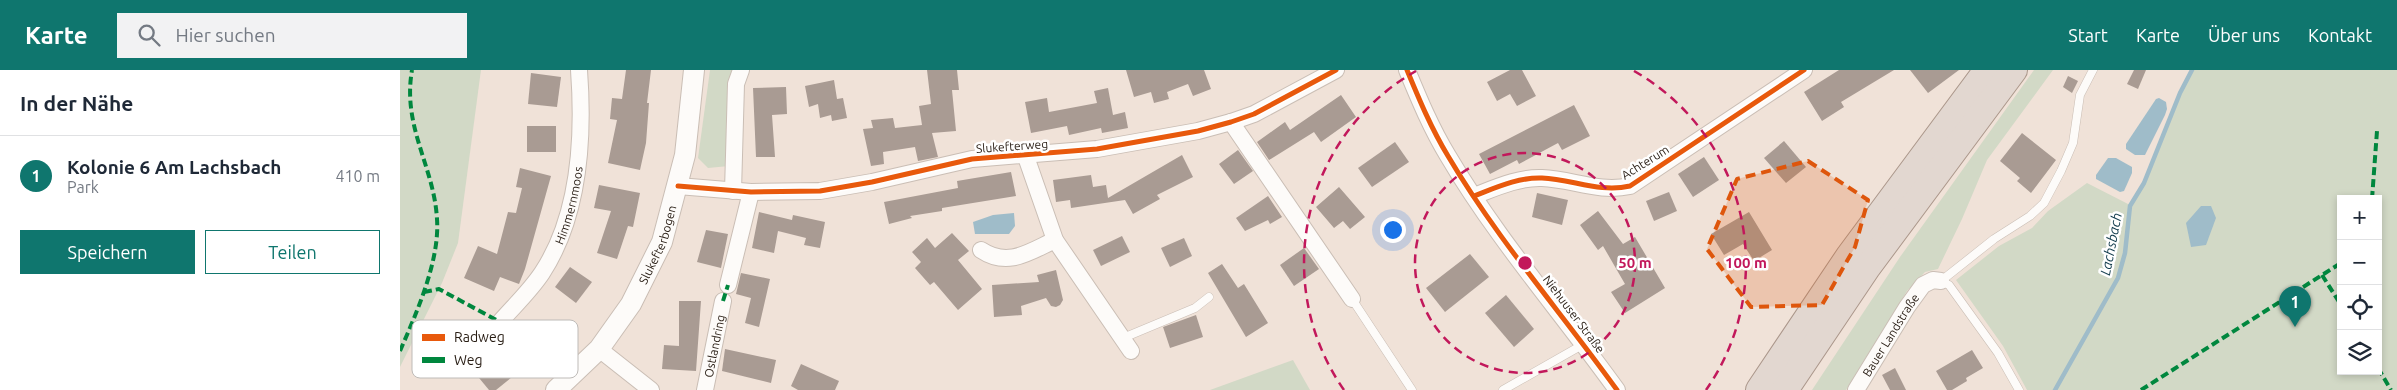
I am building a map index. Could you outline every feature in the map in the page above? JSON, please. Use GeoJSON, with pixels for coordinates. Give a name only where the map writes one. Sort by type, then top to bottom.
{"type":"FeatureCollection","features":[{"type":"Feature","properties":{"kind":"highway"},"geometry":{"type":"LineString","coordinates":[[1759,390],[1849,256],[1987,70]]}},
{"type":"Feature","properties":{"kind":"highway"},"geometry":{"type":"LineString","coordinates":[[1784,390],[1867,268],[2014,70]]}},
{"type":"Feature","properties":{"kind":"street","name":"Himmernmoos"},"geometry":{"type":"LineString","coordinates":[[502,320],[541,273],[554,250],[567,216],[580,140],[579,70]]}},
{"type":"Feature","properties":{"kind":"street","name":"Slukefterbogen"},"geometry":{"type":"LineString","coordinates":[[578,369],[599,349],[631,304],[662,242],[685,156],[694,70]]}},
{"type":"Feature","properties":{"kind":"street"},"geometry":{"type":"LineString","coordinates":[[733,191],[736,84],[741,70]]}},
{"type":"Feature","properties":{"kind":"street","name":"Slukefterweg"},"geometry":{"type":"LineString","coordinates":[[678,186],[751,192],[820,191],[872,182],[972,159],[1097,149],[1198,131],[1231,122],[1254,114],[1336,70]]}},
{"type":"Feature","properties":{"kind":"street","name":"Niehuuser Straße"},"geometry":{"type":"LineString","coordinates":[[1407,70],[1427,117],[1474,196],[1617,390]]}},
{"type":"Feature","properties":{"kind":"street","name":"Achterum"},"geometry":{"type":"LineString","coordinates":[[1474,196],[1527,179],[1542,178],[1615,190],[1630,186],[1804,70]]}},
{"type":"Feature","properties":{"kind":"street"},"geometry":{"type":"LineString","coordinates":[[1231,122],[1352,299]]}},
{"type":"Feature","properties":{"kind":"street","name":"Slukefterweg"},"geometry":{"type":"LineString","coordinates":[[1025,154],[1055,240],[1127,344]]}},
{"type":"Feature","properties":{"kind":"street"},"geometry":{"type":"LineString","coordinates":[[728,285],[751,192]]}},
{"type":"Feature","properties":{"kind":"street"},"geometry":{"type":"LineString","coordinates":[[981,250],[991,257],[1017,258],[1055,240]]}},
{"type":"Feature","properties":{"kind":"street","name":"Bauer Landstraße"},"geometry":{"type":"LineString","coordinates":[[1856,390],[1907,307],[1923,285],[1933,280],[1941,280]]}},
{"type":"Feature","properties":{"kind":"street","name":"Ostlandring"},"geometry":{"type":"LineString","coordinates":[[704,390],[723,301]]}},
{"type":"Feature","properties":{"kind":"street"},"geometry":{"type":"LineString","coordinates":[[599,349],[651,390]]}},
{"type":"Feature","properties":{"kind":"street","name":"Slukefterbogen"},"geometry":{"type":"LineString","coordinates":[[556,390],[569,378]]}},
{"type":"Feature","properties":{"kind":"lane"},"geometry":{"type":"LineString","coordinates":[[2019,390],[1998,353],[1949,285],[1941,280],[1994,239],[2030,216],[2044,203],[2061,171],[2072,143],[2080,96],[2093,70]]}},
{"type":"Feature","properties":{"kind":"lane"},"geometry":{"type":"LineString","coordinates":[[1127,344],[1195,308],[1209,297]]}},
{"type":"Feature","properties":{"kind":"lane"},"geometry":{"type":"LineString","coordinates":[[1352,299],[1412,390]]}},
{"type":"Feature","properties":{"kind":"lane"},"geometry":{"type":"LineString","coordinates":[[1503,390],[1584,344]]}},
{"type":"Feature","properties":{"kind":"highlighted area"},"geometry":{"type":"Polygon","coordinates":[[[1808,161],[1868,200],[1855,247],[1822,305],[1751,307],[1707,249],[1737,179],[1808,161]]]}},
{"type":"Feature","properties":{"kind":"green space"},"geometry":{"type":"Polygon","coordinates":[[[400,70],[481,70],[458,243],[442,283],[424,320],[412,320],[412,343],[400,367],[400,70]]]}},
{"type":"Feature","properties":{"kind":"green space"},"geometry":{"type":"Polygon","coordinates":[[[710,70],[735,70],[729,166],[708,168],[698,158],[710,70]]]}},
{"type":"Feature","properties":{"kind":"green space"},"geometry":{"type":"Polygon","coordinates":[[[2034,70],[2053,70],[1987,160],[1938,269],[1925,272],[1907,291],[1846,390],[1812,390],[1900,257],[2034,70]]]}},
{"type":"Feature","properties":{"kind":"green space"},"geometry":{"type":"Polygon","coordinates":[[[2192,70],[2397,70],[2397,390],[2027,390],[2003,346],[1956,280],[1999,246],[2032,228],[2048,211],[2087,183],[2130,205],[2148,172],[2192,70]]]}},
{"type":"Feature","properties":{"kind":"green space"},"geometry":{"type":"Polygon","coordinates":[[[1293,360],[1310,390],[1210,390],[1293,360]]]}},
{"type":"Feature","properties":{"kind":"water"},"geometry":{"type":"Polygon","coordinates":[[[2159,98],[2166,102],[2167,109],[2165,115],[2145,155],[2135,155],[2126,149],[2126,144],[2156,99],[2159,98]]]}},
{"type":"Feature","properties":{"kind":"water"},"geometry":{"type":"Polygon","coordinates":[[[2108,158],[2116,158],[2132,167],[2132,173],[2124,191],[2120,192],[2096,179],[2096,175],[2108,158]]]}},
{"type":"Feature","properties":{"kind":"water"},"geometry":{"type":"Polygon","coordinates":[[[2201,206],[2211,206],[2216,218],[2206,245],[2191,247],[2186,223],[2201,206]]]}},
{"type":"Feature","properties":{"kind":"water"},"geometry":{"type":"Polygon","coordinates":[[[1014,213],[1015,226],[1009,234],[975,234],[973,222],[993,215],[1014,213]]]}},
{"type":"Feature","properties":{"kind":"building"},"geometry":{"type":"Polygon","coordinates":[[[626,70],[651,70],[647,103],[649,103],[646,143],[640,170],[608,163],[617,120],[610,119],[612,98],[622,99],[626,70]]]}},
{"type":"Feature","properties":{"kind":"building"},"geometry":{"type":"Polygon","coordinates":[[[927,70],[957,70],[959,90],[952,90],[956,131],[932,133],[938,157],[918,161],[915,147],[883,152],[884,164],[871,166],[863,129],[873,128],[871,120],[893,118],[895,128],[922,125],[919,106],[931,104],[927,70]]]}},
{"type":"Feature","properties":{"kind":"building"},"geometry":{"type":"Polygon","coordinates":[[[1126,70],[1204,70],[1211,89],[1193,96],[1188,84],[1167,92],[1169,99],[1154,103],[1151,92],[1134,97],[1126,70]]]}},
{"type":"Feature","properties":{"kind":"building"},"geometry":{"type":"Polygon","coordinates":[[[1510,70],[1522,70],[1536,96],[1517,106],[1510,94],[1497,101],[1487,82],[1510,70]]]}},
{"type":"Feature","properties":{"kind":"building"},"geometry":{"type":"Polygon","coordinates":[[[1839,70],[1894,70],[1841,102],[1844,107],[1822,121],[1804,92],[1839,70]]]}},
{"type":"Feature","properties":{"kind":"building"},"geometry":{"type":"Polygon","coordinates":[[[1910,70],[1959,70],[1928,93],[1910,70]]]}},
{"type":"Feature","properties":{"kind":"building"},"geometry":{"type":"Polygon","coordinates":[[[2134,70],[2146,70],[2138,89],[2127,84],[2134,70]]]}},
{"type":"Feature","properties":{"kind":"building"},"geometry":{"type":"Polygon","coordinates":[[[531,73],[561,77],[557,107],[528,104],[531,73]]]}},
{"type":"Feature","properties":{"kind":"building"},"geometry":{"type":"Polygon","coordinates":[[[2068,76],[2078,81],[2072,93],[2063,87],[2068,76]]]}},
{"type":"Feature","properties":{"kind":"building"},"geometry":{"type":"Polygon","coordinates":[[[834,80],[837,99],[843,98],[847,118],[832,121],[831,115],[820,118],[818,104],[809,107],[805,86],[834,80]]]}},
{"type":"Feature","properties":{"kind":"building"},"geometry":{"type":"Polygon","coordinates":[[[786,87],[787,114],[772,115],[775,157],[756,157],[753,88],[786,87]]]}},
{"type":"Feature","properties":{"kind":"building"},"geometry":{"type":"Polygon","coordinates":[[[1108,88],[1113,115],[1125,112],[1128,128],[1102,133],[1101,128],[1069,135],[1067,126],[1031,133],[1025,102],[1047,98],[1049,112],[1097,103],[1094,91],[1108,88]]]}},
{"type":"Feature","properties":{"kind":"building"},"geometry":{"type":"Polygon","coordinates":[[[1341,95],[1356,117],[1321,142],[1314,132],[1269,160],[1257,142],[1285,122],[1290,130],[1341,95]]]}},
{"type":"Feature","properties":{"kind":"building"},"geometry":{"type":"Polygon","coordinates":[[[1574,105],[1590,136],[1562,150],[1558,143],[1519,164],[1517,160],[1490,174],[1479,154],[1574,105]]]}},
{"type":"Feature","properties":{"kind":"building"},"geometry":{"type":"Polygon","coordinates":[[[527,126],[556,126],[556,152],[527,152],[527,126]]]}},
{"type":"Feature","properties":{"kind":"building"},"geometry":{"type":"Polygon","coordinates":[[[2022,133],[2056,160],[2031,193],[2017,181],[2020,178],[2000,161],[2022,133]]]}},
{"type":"Feature","properties":{"kind":"building"},"geometry":{"type":"Polygon","coordinates":[[[1784,141],[1806,167],[1786,183],[1764,158],[1784,141]]]}},
{"type":"Feature","properties":{"kind":"building"},"geometry":{"type":"Polygon","coordinates":[[[1395,142],[1409,162],[1372,187],[1358,168],[1395,142]]]}},
{"type":"Feature","properties":{"kind":"building"},"geometry":{"type":"Polygon","coordinates":[[[1238,150],[1253,171],[1234,184],[1219,164],[1238,150]]]}},
{"type":"Feature","properties":{"kind":"building"},"geometry":{"type":"Polygon","coordinates":[[[1182,155],[1193,177],[1157,195],[1160,199],[1133,214],[1125,200],[1071,208],[1070,200],[1056,202],[1053,180],[1091,175],[1093,187],[1106,185],[1108,198],[1182,155]]]}},
{"type":"Feature","properties":{"kind":"building"},"geometry":{"type":"Polygon","coordinates":[[[1704,157],[1719,180],[1693,197],[1678,174],[1704,157]]]}},
{"type":"Feature","properties":{"kind":"building"},"geometry":{"type":"Polygon","coordinates":[[[520,168],[551,176],[519,284],[500,277],[494,291],[464,278],[478,246],[497,254],[508,212],[516,213],[522,188],[516,187],[520,168]]]}},
{"type":"Feature","properties":{"kind":"building"},"geometry":{"type":"Polygon","coordinates":[[[1011,172],[1016,196],[942,208],[942,211],[910,216],[912,218],[889,224],[884,202],[958,188],[957,181],[1011,172]]]}},
{"type":"Feature","properties":{"kind":"building"},"geometry":{"type":"Polygon","coordinates":[[[599,185],[640,193],[633,227],[628,226],[617,259],[597,253],[611,211],[594,208],[599,185]]]}},
{"type":"Feature","properties":{"kind":"building"},"geometry":{"type":"Polygon","coordinates":[[[1339,187],[1365,217],[1350,229],[1343,221],[1334,228],[1316,207],[1339,187]]]}},
{"type":"Feature","properties":{"kind":"building"},"geometry":{"type":"Polygon","coordinates":[[[1669,192],[1677,211],[1654,221],[1646,201],[1669,192]]]}},
{"type":"Feature","properties":{"kind":"building"},"geometry":{"type":"Polygon","coordinates":[[[1537,193],[1568,200],[1562,225],[1532,217],[1537,193]]]}},
{"type":"Feature","properties":{"kind":"building"},"geometry":{"type":"Polygon","coordinates":[[[1268,196],[1282,217],[1270,224],[1268,220],[1245,231],[1236,218],[1268,196]]]}},
{"type":"Feature","properties":{"kind":"building"},"geometry":{"type":"Polygon","coordinates":[[[1598,211],[1623,244],[1635,237],[1665,288],[1625,313],[1611,292],[1625,284],[1603,246],[1598,250],[1580,225],[1598,211]]]}},
{"type":"Feature","properties":{"kind":"building"},"geometry":{"type":"Polygon","coordinates":[[[759,212],[792,220],[793,215],[825,222],[820,248],[804,245],[806,238],[778,231],[774,253],[752,248],[759,212]]]}},
{"type":"Feature","properties":{"kind":"building"},"geometry":{"type":"Polygon","coordinates":[[[1749,212],[1772,250],[1754,261],[1743,244],[1724,255],[1711,234],[1749,212]]]}},
{"type":"Feature","properties":{"kind":"building"},"geometry":{"type":"Polygon","coordinates":[[[706,230],[728,234],[721,268],[697,262],[706,230]]]}},
{"type":"Feature","properties":{"kind":"building"},"geometry":{"type":"Polygon","coordinates":[[[952,233],[969,251],[958,260],[982,289],[958,310],[934,282],[930,285],[915,268],[921,262],[912,252],[927,238],[935,248],[952,233]]]}},
{"type":"Feature","properties":{"kind":"building"},"geometry":{"type":"Polygon","coordinates":[[[1122,236],[1130,252],[1101,266],[1093,250],[1122,236]]]}},
{"type":"Feature","properties":{"kind":"building"},"geometry":{"type":"Polygon","coordinates":[[[1184,238],[1192,256],[1170,267],[1161,248],[1184,238]]]}},
{"type":"Feature","properties":{"kind":"building"},"geometry":{"type":"Polygon","coordinates":[[[1304,248],[1319,269],[1294,286],[1280,265],[1304,248]]]}},
{"type":"Feature","properties":{"kind":"building"},"geometry":{"type":"Polygon","coordinates":[[[1470,254],[1489,277],[1445,312],[1426,288],[1470,254]]]}},
{"type":"Feature","properties":{"kind":"building"},"geometry":{"type":"Polygon","coordinates":[[[1222,264],[1238,288],[1244,284],[1268,323],[1246,337],[1208,273],[1222,264]]]}},
{"type":"Feature","properties":{"kind":"building"},"geometry":{"type":"Polygon","coordinates":[[[570,267],[592,282],[576,303],[555,287],[570,267]]]}},
{"type":"Feature","properties":{"kind":"building"},"geometry":{"type":"Polygon","coordinates":[[[1056,270],[1063,300],[1060,305],[1056,307],[1051,306],[1046,298],[1021,306],[1022,315],[994,317],[992,285],[1039,282],[1037,275],[1056,270]]]}},
{"type":"Feature","properties":{"kind":"building"},"geometry":{"type":"Polygon","coordinates":[[[741,273],[770,279],[759,327],[745,323],[751,298],[736,294],[741,273]]]}},
{"type":"Feature","properties":{"kind":"building"},"geometry":{"type":"Polygon","coordinates":[[[1506,295],[1534,329],[1514,347],[1485,313],[1506,295]]]}},
{"type":"Feature","properties":{"kind":"building"},"geometry":{"type":"Polygon","coordinates":[[[679,301],[701,301],[696,371],[662,369],[664,345],[679,346],[679,301]]]}},
{"type":"Feature","properties":{"kind":"building"},"geometry":{"type":"Polygon","coordinates":[[[1196,315],[1203,337],[1170,348],[1163,327],[1196,315]]]}},
{"type":"Feature","properties":{"kind":"building"},"geometry":{"type":"Polygon","coordinates":[[[725,349],[776,360],[771,383],[722,371],[725,349]]]}},
{"type":"Feature","properties":{"kind":"building"},"geometry":{"type":"Polygon","coordinates":[[[1972,350],[1983,368],[1966,378],[1967,381],[1952,390],[1947,390],[1936,371],[1972,350]]]}},
{"type":"Feature","properties":{"kind":"building"},"geometry":{"type":"Polygon","coordinates":[[[801,364],[839,381],[835,390],[798,390],[791,386],[801,364]]]}},
{"type":"Feature","properties":{"kind":"building"},"geometry":{"type":"Polygon","coordinates":[[[1895,368],[1906,390],[1890,390],[1882,375],[1895,368]]]}},
{"type":"Feature","properties":{"kind":"building"},"geometry":{"type":"Polygon","coordinates":[[[479,378],[511,378],[496,390],[489,390],[479,378]]]}},
{"type":"Feature","properties":{"kind":"waterway","name":"Lachsbach"},"geometry":{"type":"LineString","coordinates":[[2055,390],[2118,278],[2125,253],[2130,206],[2144,183],[2180,93],[2192,70]]}},
{"type":"Feature","properties":{"kind":"marked path"},"geometry":{"type":"LineString","coordinates":[[412,70],[411,110],[435,200],[437,219],[435,252],[426,287],[413,320]]}},
{"type":"Feature","properties":{"kind":"marked path"},"geometry":{"type":"LineString","coordinates":[[2372,195],[2377,131]]}},
{"type":"Feature","properties":{"kind":"marked path"},"geometry":{"type":"LineString","coordinates":[[2141,390],[2337,266]]}},
{"type":"Feature","properties":{"kind":"marked path"},"geometry":{"type":"LineString","coordinates":[[2322,275],[2337,299]]}},
{"type":"Feature","properties":{"kind":"marked path"},"geometry":{"type":"LineString","coordinates":[[723,301],[728,285]]}},
{"type":"Feature","properties":{"kind":"marked path"},"geometry":{"type":"LineString","coordinates":[[424,292],[439,289],[496,320]]}},
{"type":"Feature","properties":{"kind":"marked path"},"geometry":{"type":"LineString","coordinates":[[400,351],[412,323]]}},
{"type":"Feature","properties":{"kind":"marked path"},"geometry":{"type":"LineString","coordinates":[[2382,375],[2391,390]]}},
{"type":"Feature","properties":{"kind":"cycle path"},"geometry":{"type":"LineString","coordinates":[[678,186],[751,192],[820,191],[872,182],[972,159],[1097,149],[1198,131],[1231,122],[1254,114],[1336,70]]}},
{"type":"Feature","properties":{"kind":"cycle path"},"geometry":{"type":"LineString","coordinates":[[1407,70],[1436,135],[1467,187],[1508,246],[1617,390]]}},
{"type":"Feature","properties":{"kind":"cycle path"},"geometry":{"type":"LineString","coordinates":[[1474,196],[1507,184],[1533,178],[1553,179],[1607,188],[1630,186],[1804,70]]}},
{"type":"Feature","properties":{"kind":"place","name":"Kolonie 6 Am Lachsbach"},"geometry":{"type":"Point","coordinates":[2295,327]}}]}
